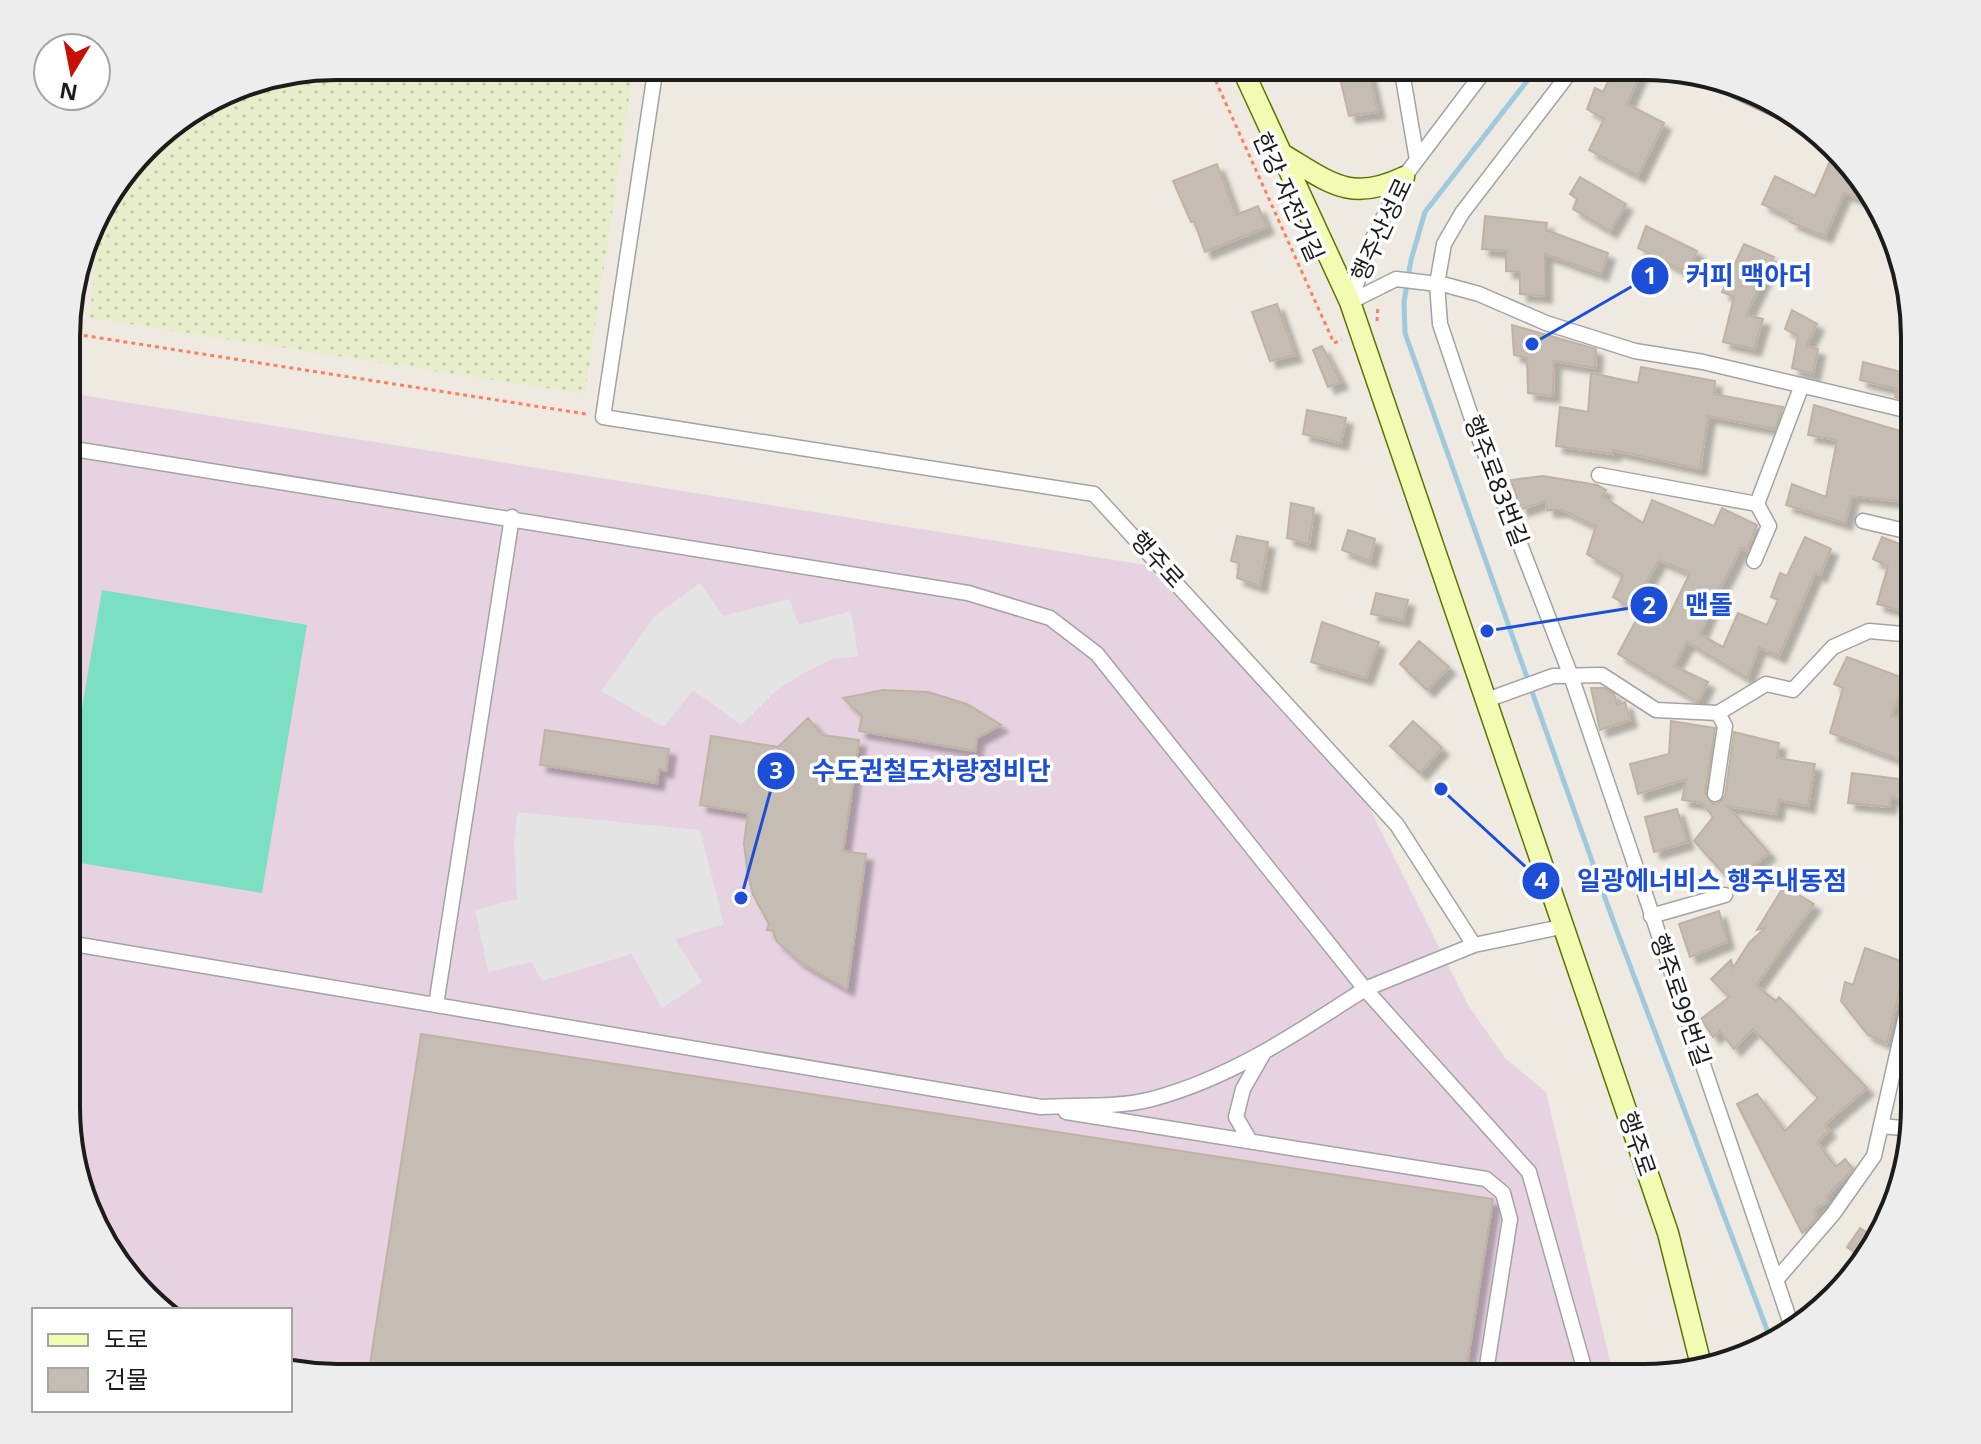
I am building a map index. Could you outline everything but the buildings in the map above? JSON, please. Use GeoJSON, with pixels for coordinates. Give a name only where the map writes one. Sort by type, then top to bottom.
{"type":"FeatureCollection","features":[{"type":"Feature","properties":{"kind":"main road","name":"행주로"},"geometry":{"type":"LineString","coordinates":[[1248,81],[1350,302],[1668,1233],[1699,1358]]}},
{"type":"Feature","properties":{"kind":"main road"},"geometry":{"type":"LineString","coordinates":[[1282,154],[1327,180],[1361,191],[1377,190],[1404,177]]}},
{"type":"Feature","properties":{"kind":"street"},"geometry":{"type":"LineString","coordinates":[[603,417],[654,80]]}},
{"type":"Feature","properties":{"kind":"street","name":"행주산성로"},"geometry":{"type":"LineString","coordinates":[[1404,81],[1417,160]]}},
{"type":"Feature","properties":{"kind":"street","name":"행주산성로"},"geometry":{"type":"LineString","coordinates":[[1350,302],[1373,238],[1404,177],[1477,81]]}},
{"type":"Feature","properties":{"kind":"street","name":"행주로83번길"},"geometry":{"type":"LineString","coordinates":[[1563,81],[1462,213],[1444,244],[1437,284],[1444,339],[1571,676]]}},
{"type":"Feature","properties":{"kind":"street"},"geometry":{"type":"LineString","coordinates":[[1350,302],[1396,279],[1437,284],[1479,294],[1546,323],[1635,351],[1703,362],[1900,409]]}},
{"type":"Feature","properties":{"kind":"street"},"geometry":{"type":"LineString","coordinates":[[1754,561],[1769,526],[1757,504],[1802,385]]}},
{"type":"Feature","properties":{"kind":"street","name":"행주로"},"geometry":{"type":"LineString","coordinates":[[603,417],[1094,494],[1397,825],[1474,945]]}},
{"type":"Feature","properties":{"kind":"street"},"geometry":{"type":"LineString","coordinates":[[80,450],[512,517],[968,593],[1050,618],[1097,654],[1365,989],[1529,1172],[1583,1364]]}},
{"type":"Feature","properties":{"kind":"street"},"geometry":{"type":"LineString","coordinates":[[1599,475],[1757,504]]}},
{"type":"Feature","properties":{"kind":"street"},"geometry":{"type":"LineString","coordinates":[[436,1005],[512,517]]}},
{"type":"Feature","properties":{"kind":"street"},"geometry":{"type":"LineString","coordinates":[[1863,521],[1900,530]]}},
{"type":"Feature","properties":{"kind":"street"},"geometry":{"type":"LineString","coordinates":[[1484,701],[1553,676],[1602,675],[1656,710],[1718,713],[1766,684],[1793,690],[1833,647],[1869,631],[1900,634]]}},
{"type":"Feature","properties":{"kind":"street","name":"행주로99번길"},"geometry":{"type":"LineString","coordinates":[[1571,676],[1789,1319]]}},
{"type":"Feature","properties":{"kind":"street"},"geometry":{"type":"LineString","coordinates":[[1715,794],[1725,726],[1718,713]]}},
{"type":"Feature","properties":{"kind":"street"},"geometry":{"type":"LineString","coordinates":[[1651,916],[1725,895]]}},
{"type":"Feature","properties":{"kind":"street"},"geometry":{"type":"LineString","coordinates":[[1041,1107],[1149,1100],[1203,1081],[1264,1054],[1365,989],[1474,945],[1561,927]]}},
{"type":"Feature","properties":{"kind":"street"},"geometry":{"type":"LineString","coordinates":[[81,945],[1486,1179],[1503,1193],[1510,1219],[1487,1364]]}},
{"type":"Feature","properties":{"kind":"street"},"geometry":{"type":"LineString","coordinates":[[1777,1279],[1833,1214],[1874,1156],[1900,1042]]}},
{"type":"Feature","properties":{"kind":"street"},"geometry":{"type":"LineString","coordinates":[[1250,1141],[1236,1117],[1243,1089],[1264,1054]]}},
{"type":"Feature","properties":{"kind":"street"},"geometry":{"type":"LineString","coordinates":[[1881,1126],[1900,1128]]}},
{"type":"Feature","properties":{"kind":"path","name":"한강 자전거길"},"geometry":{"type":"LineString","coordinates":[[1216,81],[1334,343]]}},
{"type":"Feature","properties":{"kind":"path"},"geometry":{"type":"LineString","coordinates":[[80,335],[603,417]]}},
{"type":"Feature","properties":{"kind":"shaded area"},"geometry":{"type":"Polygon","coordinates":[[[80,395],[1146,565],[1361,791],[1468,1005],[1505,1058],[1546,1092],[1611,1364],[320,1363],[292,1360],[292,1308],[177,1308],[133,1264],[106,1221],[89,1174],[81,1124],[80,395]]]}},
{"type":"Feature","properties":{"kind":"shaded area"},"geometry":{"type":"Polygon","coordinates":[[[700,583],[723,616],[789,599],[799,625],[851,611],[858,656],[832,659],[806,672],[777,690],[741,725],[693,690],[664,727],[601,691],[654,617],[700,583]]]}},
{"type":"Feature","properties":{"kind":"shaded area"},"geometry":{"type":"Polygon","coordinates":[[[517,812],[700,830],[724,924],[675,939],[702,982],[662,1008],[632,954],[542,981],[532,962],[488,972],[475,910],[517,899],[514,843],[517,812]]]}},
{"type":"Feature","properties":{"kind":"green space"},"geometry":{"type":"Polygon","coordinates":[[[632,80],[585,394],[89,318],[98,243],[123,194],[167,144],[223,106],[270,89],[303,82],[632,80]]]}},
{"type":"Feature","properties":{"kind":"green space"},"geometry":{"type":"Polygon","coordinates":[[[102,590],[307,625],[262,893],[81,863],[80,717],[102,590]]]}},
{"type":"Feature","properties":{"kind":"waterway"},"geometry":{"type":"LineString","coordinates":[[1527,81],[1425,212],[1411,260],[1404,302],[1405,333],[1614,923],[1768,1333]]}},
{"type":"Feature","properties":{"kind":"place","name":"커피 맥아더"},"geometry":{"type":"Point","coordinates":[1532,344]}},
{"type":"Feature","properties":{"kind":"place","name":"맨돌"},"geometry":{"type":"Point","coordinates":[1487,631]}},
{"type":"Feature","properties":{"kind":"place","name":"일광에너비스 행주내동점"},"geometry":{"type":"Point","coordinates":[1441,789]}},
{"type":"Feature","properties":{"kind":"place","name":"수도권철도차량정비단"},"geometry":{"type":"Point","coordinates":[741,898]}}]}
